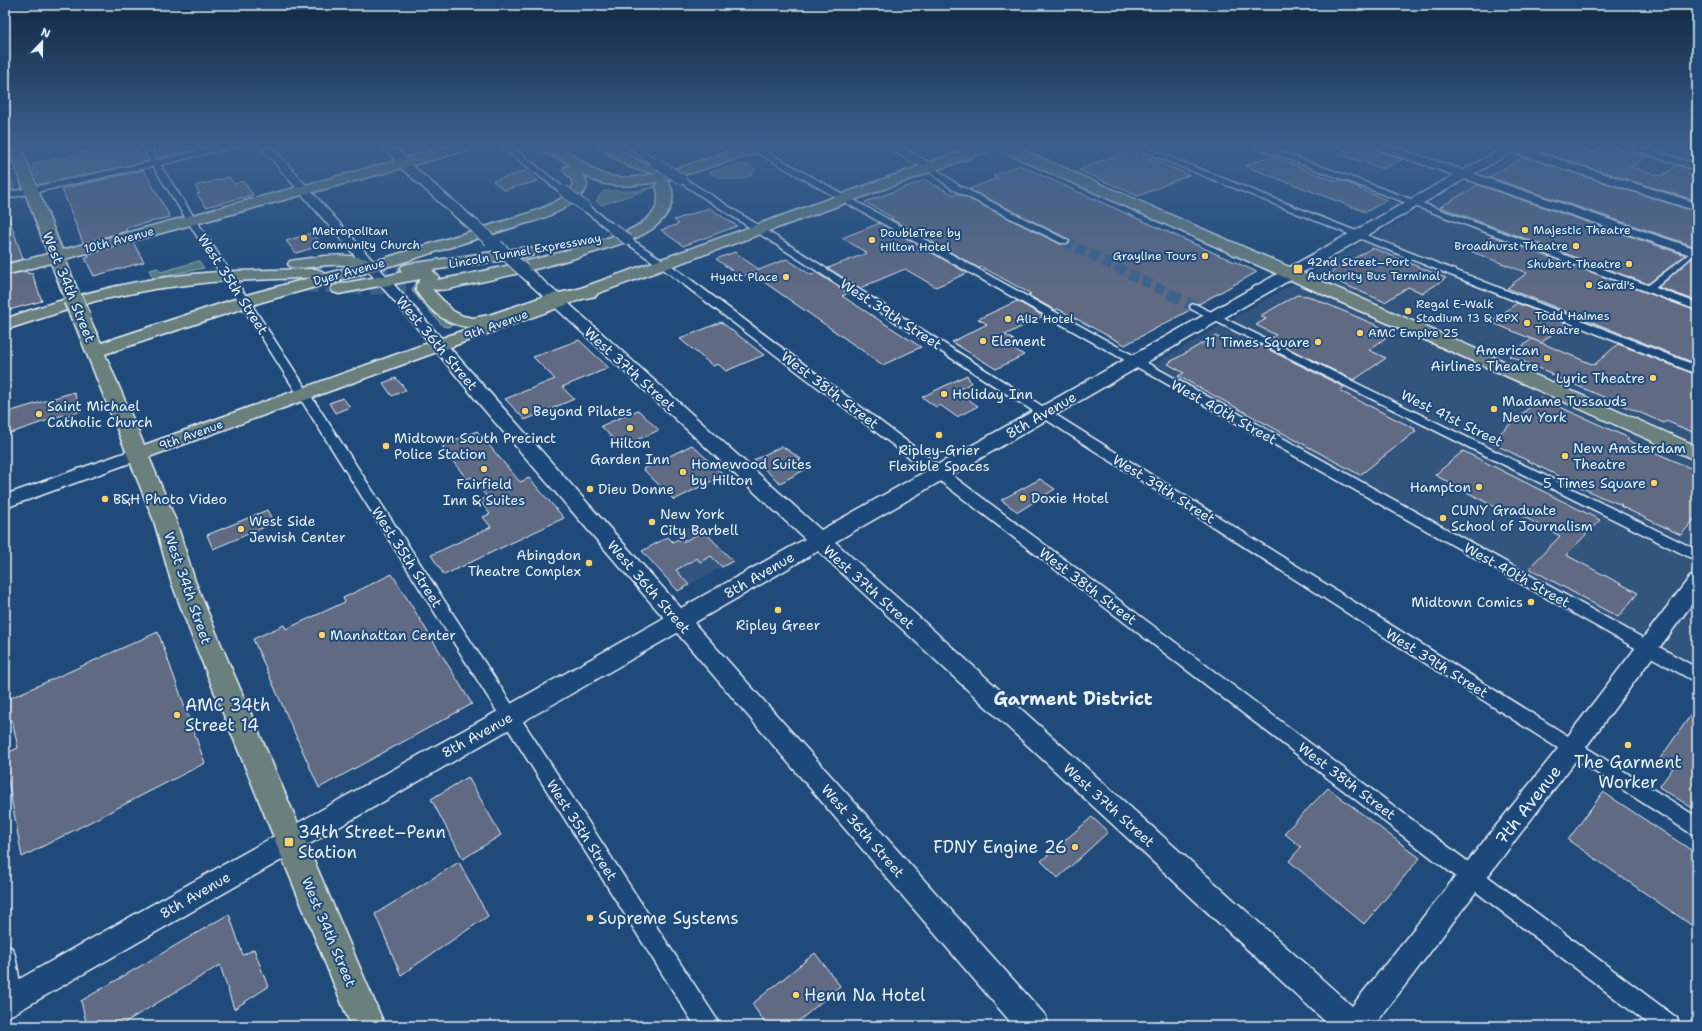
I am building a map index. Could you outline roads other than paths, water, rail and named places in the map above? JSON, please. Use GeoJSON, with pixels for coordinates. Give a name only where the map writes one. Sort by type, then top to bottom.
{"type":"FeatureCollection","features":[{"type":"Feature","properties":{"kind":"main road","name":"West 34th Street"},"geometry":{"type":"LineString","coordinates":[[32,195],[73,299],[165,522],[188,594],[368,1026]]}},
{"type":"Feature","properties":{"kind":"main road","name":"10th Avenue"},"geometry":{"type":"LineString","coordinates":[[5,270],[285,195]]}},
{"type":"Feature","properties":{"kind":"main road","name":"West 36th Street"},"geometry":{"type":"LineString","coordinates":[[308,195],[1034,1026]]}},
{"type":"Feature","properties":{"kind":"main road","name":"West 37th Street"},"geometry":{"type":"LineString","coordinates":[[439,195],[494,243],[819,541],[1353,1026]]}},
{"type":"Feature","properties":{"kind":"main road"},"geometry":{"type":"LineString","coordinates":[[519,221],[564,203],[574,195]]}},
{"type":"Feature","properties":{"kind":"main road"},"geometry":{"type":"LineString","coordinates":[[519,221],[563,211],[577,205],[587,195]]}},
{"type":"Feature","properties":{"kind":"main road","name":"Lincoln Tunnel Expressway"},"geometry":{"type":"LineString","coordinates":[[437,285],[483,276],[562,257],[629,235],[652,222],[661,212],[665,195]]}},
{"type":"Feature","properties":{"kind":"main road","name":"9th Avenue"},"geometry":{"type":"LineString","coordinates":[[5,502],[439,345],[556,301],[590,292],[855,195]]}},
{"type":"Feature","properties":{"kind":"main road"},"geometry":{"type":"LineString","coordinates":[[1112,195],[1697,454]]}},
{"type":"Feature","properties":{"kind":"main road","name":"8th Avenue"},"geometry":{"type":"LineString","coordinates":[[8,1001],[1429,195]]}},
{"type":"Feature","properties":{"kind":"main road"},"geometry":{"type":"LineString","coordinates":[[1524,195],[1696,253]]}},
{"type":"Feature","properties":{"kind":"main road"},"geometry":{"type":"LineString","coordinates":[[1659,195],[1697,207]]}},
{"type":"Feature","properties":{"kind":"main road","name":"Lincoln Tunnel Expressway"},"geometry":{"type":"LineString","coordinates":[[406,263],[474,260],[597,240],[623,230],[642,216],[649,209],[651,196],[655,210],[654,214],[642,228]]}},
{"type":"Feature","properties":{"kind":"main road","name":"Dyer Avenue"},"geometry":{"type":"LineString","coordinates":[[95,351],[180,324],[208,319],[247,304],[371,267],[406,263],[519,221]]}},
{"type":"Feature","properties":{"kind":"main road"},"geometry":{"type":"LineString","coordinates":[[556,301],[487,322],[473,323],[459,321],[447,315],[424,291],[423,287],[432,277],[451,270],[544,256],[605,244]]}},
{"type":"Feature","properties":{"kind":"main road"},"geometry":{"type":"LineString","coordinates":[[5,325],[140,283],[169,277],[239,268],[352,260],[362,262],[371,267]]}},
{"type":"Feature","properties":{"kind":"main road","name":"Dyer Avenue"},"geometry":{"type":"LineString","coordinates":[[247,304],[430,272],[451,270]]}},
{"type":"Feature","properties":{"kind":"main road"},"geometry":{"type":"LineString","coordinates":[[105,294],[223,276],[316,274]]}},
{"type":"Feature","properties":{"kind":"main road"},"geometry":{"type":"LineString","coordinates":[[5,332],[96,301],[171,285],[224,282],[282,284]]}},
{"type":"Feature","properties":{"kind":"main road"},"geometry":{"type":"LineString","coordinates":[[5,335],[110,300],[171,285]]}},
{"type":"Feature","properties":{"kind":"main road"},"geometry":{"type":"LineString","coordinates":[[5,340],[171,285]]}},
{"type":"Feature","properties":{"kind":"main road","name":"7th Avenue"},"geometry":{"type":"LineString","coordinates":[[1353,1026],[1572,748],[1697,582]]}},
{"type":"Feature","properties":{"kind":"street","name":"West 35th Street"},"geometry":{"type":"LineString","coordinates":[[176,195],[708,1026]]}},
{"type":"Feature","properties":{"kind":"street","name":"West 38th Street"},"geometry":{"type":"LineString","coordinates":[[570,195],[1669,1026]]}},
{"type":"Feature","properties":{"kind":"street","name":"West 39th Street"},"geometry":{"type":"LineString","coordinates":[[708,195],[1044,413],[1697,827]]}},
{"type":"Feature","properties":{"kind":"street","name":"West 40th Street"},"geometry":{"type":"LineString","coordinates":[[837,195],[1697,676]]}},
{"type":"Feature","properties":{"kind":"street"},"geometry":{"type":"LineString","coordinates":[[971,195],[1064,241]]}},
{"type":"Feature","properties":{"kind":"street"},"geometry":{"type":"LineString","coordinates":[[1257,195],[1697,370]]}},
{"type":"Feature","properties":{"kind":"street"},"geometry":{"type":"LineString","coordinates":[[1390,195],[1697,307]]}},
{"type":"Feature","properties":{"kind":"street"},"geometry":{"type":"LineString","coordinates":[[1649,290],[1696,253]]}},
{"type":"Feature","properties":{"kind":"street","name":"West 41st Street"},"geometry":{"type":"LineString","coordinates":[[1195,307],[1697,556]]}},
{"type":"Feature","properties":{"kind":"street"},"geometry":{"type":"LineString","coordinates":[[5,955],[8,1001]]}},
{"type":"Feature","properties":{"kind":"tunnel"},"geometry":{"type":"LineString","coordinates":[[1064,241],[1170,294]]}},
{"type":"Feature","properties":{"kind":"tunnel"},"geometry":{"type":"LineString","coordinates":[[352,273],[408,269]]}},
{"type":"Feature","properties":{"kind":"tunnel"},"geometry":{"type":"LineString","coordinates":[[282,284],[364,288],[437,285]]}},
{"type":"Feature","properties":{"kind":"tunnel"},"geometry":{"type":"LineString","coordinates":[[1170,294],[1195,307]]}},
{"type":"Feature","properties":{"kind":"place","name":"Majestic Theatre"},"geometry":{"type":"Point","coordinates":[1525,230]}},
{"type":"Feature","properties":{"kind":"place","name":"Metropolitan Community Church"},"geometry":{"type":"Point","coordinates":[304,238]}},
{"type":"Feature","properties":{"kind":"place","name":"DoubleTree by Hilton Hotel"},"geometry":{"type":"Point","coordinates":[872,240]}},
{"type":"Feature","properties":{"kind":"place","name":"Broadhurst Theatre"},"geometry":{"type":"Point","coordinates":[1576,246]}},
{"type":"Feature","properties":{"kind":"place","name":"Grayline Tours"},"geometry":{"type":"Point","coordinates":[1205,256]}},
{"type":"Feature","properties":{"kind":"place","name":"Shubert Theatre"},"geometry":{"type":"Point","coordinates":[1629,264]}},
{"type":"Feature","properties":{"kind":"place","name":"42nd Street–Port Authority Bus Terminal"},"geometry":{"type":"Point","coordinates":[1298,269]}},
{"type":"Feature","properties":{"kind":"place","name":"Hyatt Place"},"geometry":{"type":"Point","coordinates":[786,277]}},
{"type":"Feature","properties":{"kind":"place","name":"Sardi's"},"geometry":{"type":"Point","coordinates":[1589,285]}},
{"type":"Feature","properties":{"kind":"place","name":"Regal E-Walk Stadium 13 & RPX"},"geometry":{"type":"Point","coordinates":[1408,311]}},
{"type":"Feature","properties":{"kind":"place","name":"Aliz Hotel"},"geometry":{"type":"Point","coordinates":[1008,319]}},
{"type":"Feature","properties":{"kind":"place","name":"Todd Haimes Theatre"},"geometry":{"type":"Point","coordinates":[1527,323]}},
{"type":"Feature","properties":{"kind":"place","name":"AMC Empire 25"},"geometry":{"type":"Point","coordinates":[1360,333]}},
{"type":"Feature","properties":{"kind":"place","name":"Element"},"geometry":{"type":"Point","coordinates":[983,341]}},
{"type":"Feature","properties":{"kind":"place","name":"11 Times Square"},"geometry":{"type":"Point","coordinates":[1318,342]}},
{"type":"Feature","properties":{"kind":"place","name":"American Airlines Theatre"},"geometry":{"type":"Point","coordinates":[1547,358]}},
{"type":"Feature","properties":{"kind":"place","name":"Lyric Theatre"},"geometry":{"type":"Point","coordinates":[1653,378]}},
{"type":"Feature","properties":{"kind":"place","name":"Holiday Inn"},"geometry":{"type":"Point","coordinates":[944,394]}},
{"type":"Feature","properties":{"kind":"place","name":"Madame Tussauds New York"},"geometry":{"type":"Point","coordinates":[1494,409]}},
{"type":"Feature","properties":{"kind":"place","name":"Beyond Pilates"},"geometry":{"type":"Point","coordinates":[525,411]}},
{"type":"Feature","properties":{"kind":"place","name":"Saint Michael Catholic Church"},"geometry":{"type":"Point","coordinates":[39,414]}},
{"type":"Feature","properties":{"kind":"place","name":"Hilton Garden Inn"},"geometry":{"type":"Point","coordinates":[630,428]}},
{"type":"Feature","properties":{"kind":"place","name":"Ripley-Grier Flexible Spaces"},"geometry":{"type":"Point","coordinates":[939,435]}},
{"type":"Feature","properties":{"kind":"place","name":"Midtown South Precinct Police Station"},"geometry":{"type":"Point","coordinates":[386,446]}},
{"type":"Feature","properties":{"kind":"place","name":"New Amsterdam Theatre"},"geometry":{"type":"Point","coordinates":[1565,456]}},
{"type":"Feature","properties":{"kind":"place","name":"Fairfield Inn & Suites"},"geometry":{"type":"Point","coordinates":[484,469]}},
{"type":"Feature","properties":{"kind":"place","name":"Homewood Suites by Hilton"},"geometry":{"type":"Point","coordinates":[683,472]}},
{"type":"Feature","properties":{"kind":"place","name":"5 Times Square"},"geometry":{"type":"Point","coordinates":[1654,483]}},
{"type":"Feature","properties":{"kind":"place","name":"Hampton"},"geometry":{"type":"Point","coordinates":[1479,487]}},
{"type":"Feature","properties":{"kind":"place","name":"Dieu Donne"},"geometry":{"type":"Point","coordinates":[590,489]}},
{"type":"Feature","properties":{"kind":"place","name":"Doxie Hotel"},"geometry":{"type":"Point","coordinates":[1023,498]}},
{"type":"Feature","properties":{"kind":"place","name":"B&H Photo Video"},"geometry":{"type":"Point","coordinates":[105,499]}},
{"type":"Feature","properties":{"kind":"place","name":"CUNY Graduate School of Journalism"},"geometry":{"type":"Point","coordinates":[1443,518]}},
{"type":"Feature","properties":{"kind":"place","name":"New York City Barbell"},"geometry":{"type":"Point","coordinates":[652,522]}},
{"type":"Feature","properties":{"kind":"place","name":"West Side Jewish Center"},"geometry":{"type":"Point","coordinates":[241,529]}},
{"type":"Feature","properties":{"kind":"place","name":"Abingdon Theatre Complex"},"geometry":{"type":"Point","coordinates":[589,563]}},
{"type":"Feature","properties":{"kind":"place","name":"Midtown Comics"},"geometry":{"type":"Point","coordinates":[1531,602]}},
{"type":"Feature","properties":{"kind":"place","name":"Ripley Greer"},"geometry":{"type":"Point","coordinates":[778,610]}},
{"type":"Feature","properties":{"kind":"place","name":"Manhattan Center"},"geometry":{"type":"Point","coordinates":[322,635]}},
{"type":"Feature","properties":{"kind":"place","name":"AMC 34th Street 14"},"geometry":{"type":"Point","coordinates":[177,715]}},
{"type":"Feature","properties":{"kind":"place","name":"The Garment Worker"},"geometry":{"type":"Point","coordinates":[1628,745]}},
{"type":"Feature","properties":{"kind":"place","name":"34th Street–Penn Station"},"geometry":{"type":"Point","coordinates":[289,842]}},
{"type":"Feature","properties":{"kind":"place","name":"FDNY Engine 26"},"geometry":{"type":"Point","coordinates":[1075,847]}},
{"type":"Feature","properties":{"kind":"place","name":"Supreme Systems"},"geometry":{"type":"Point","coordinates":[590,918]}},
{"type":"Feature","properties":{"kind":"place","name":"Henn Na Hotel"},"geometry":{"type":"Point","coordinates":[796,995]}},
{"type":"Feature","properties":{"kind":"district","name":"Garment District"},"geometry":{"type":"Point","coordinates":[1073,699]}}]}
